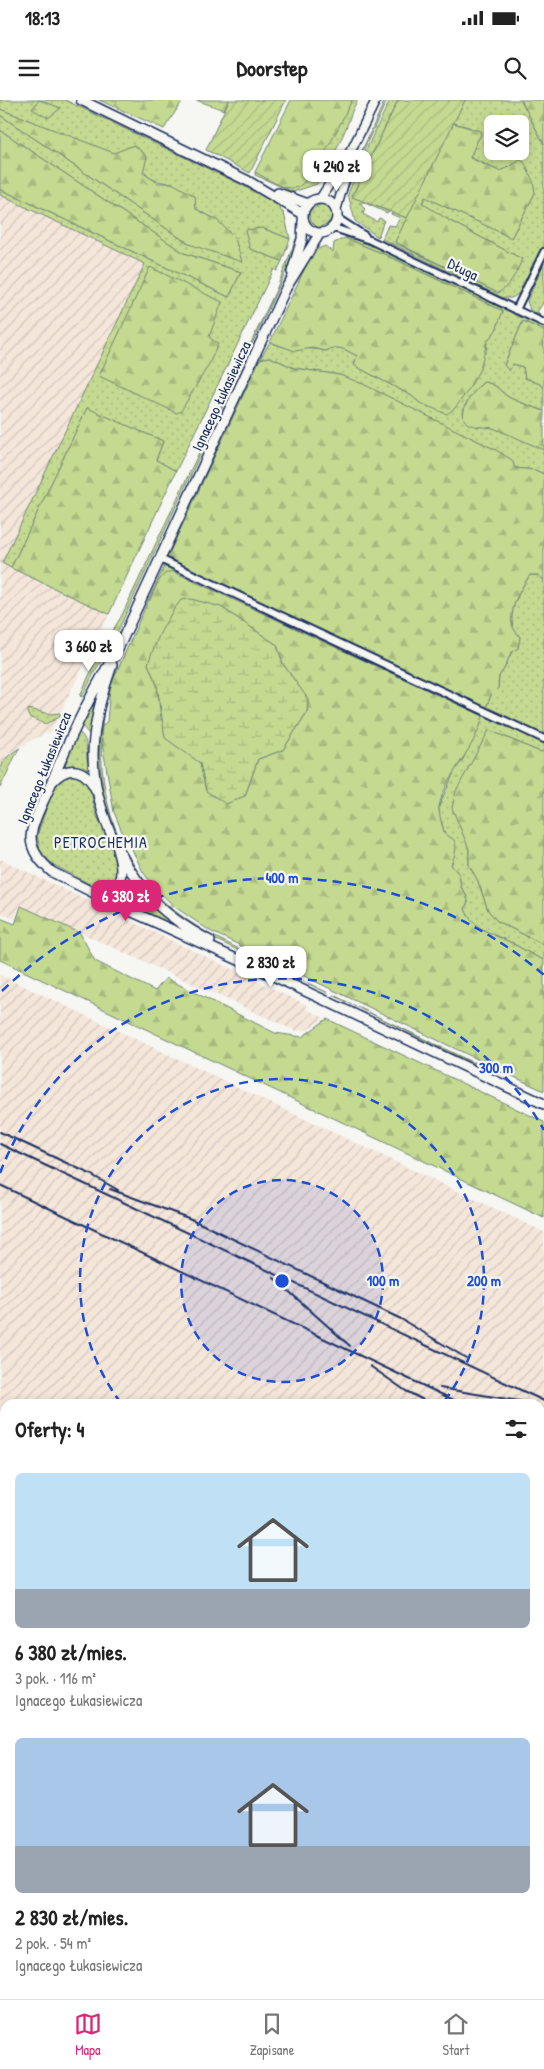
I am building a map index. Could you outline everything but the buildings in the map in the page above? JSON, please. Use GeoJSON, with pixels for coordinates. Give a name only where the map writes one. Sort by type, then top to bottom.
{"type":"FeatureCollection","features":[{"type":"Feature","properties":{"kind":"main road"},"geometry":{"type":"LineString","coordinates":[[81,100],[248,181],[308,204],[320,199],[329,201],[337,215],[331,229],[320,233],[309,229],[303,216],[248,181]]}},
{"type":"Feature","properties":{"kind":"main road"},"geometry":{"type":"LineString","coordinates":[[303,216],[308,204]]}},
{"type":"Feature","properties":{"kind":"main road","name":"Ignacego Łukasiewicza"},"geometry":{"type":"LineString","coordinates":[[265,972],[184,926],[154,900],[134,873],[115,842],[99,798],[93,756],[95,728],[102,694],[117,651],[286,288],[302,240],[303,216]]}},
{"type":"Feature","properties":{"kind":"main road","name":"Ignacego Łukasiewicza"},"geometry":{"type":"LineString","coordinates":[[286,288],[320,233]]}},
{"type":"Feature","properties":{"kind":"main road","name":"Ignacego Łukasiewicza"},"geometry":{"type":"LineString","coordinates":[[117,651],[84,706],[31,836],[32,846],[42,864],[52,872],[126,909],[265,972],[544,1104]]}},
{"type":"Feature","properties":{"kind":"main road"},"geometry":{"type":"LineString","coordinates":[[51,784],[58,776],[66,772],[82,773],[93,783],[99,798]]}},
{"type":"Feature","properties":{"kind":"main road"},"geometry":{"type":"LineString","coordinates":[[84,887],[105,891],[113,889],[118,884],[122,876],[122,868],[115,842]]}},
{"type":"Feature","properties":{"kind":"main road"},"geometry":{"type":"LineString","coordinates":[[126,909],[122,905],[122,897],[126,890],[131,888],[136,887],[154,900]]}},
{"type":"Feature","properties":{"kind":"street"},"geometry":{"type":"LineString","coordinates":[[320,199],[353,147],[376,100]]}},
{"type":"Feature","properties":{"kind":"street"},"geometry":{"type":"LineString","coordinates":[[353,147],[337,215],[370,240]]}},
{"type":"Feature","properties":{"kind":"street"},"geometry":{"type":"LineString","coordinates":[[331,229],[337,229],[370,240]]}},
{"type":"Feature","properties":{"kind":"street","name":"Długa"},"geometry":{"type":"LineString","coordinates":[[370,240],[544,324]]}},
{"type":"Feature","properties":{"kind":"street"},"geometry":{"type":"LineString","coordinates":[[516,310],[544,252]]}},
{"type":"Feature","properties":{"kind":"street"},"geometry":{"type":"LineString","coordinates":[[160,559],[544,739]]}},
{"type":"Feature","properties":{"kind":"shaded area"},"geometry":{"type":"Polygon","coordinates":[[[0,195],[145,264],[2,563],[109,614],[50,733],[45,733],[7,754],[0,768],[0,195]]]}},
{"type":"Feature","properties":{"kind":"shaded area"},"geometry":{"type":"Polygon","coordinates":[[[0,859],[307,1005],[306,1009],[324,1018],[307,1030],[296,1031],[20,905],[14,919],[0,912],[0,859]]]}},
{"type":"Feature","properties":{"kind":"shaded area"},"geometry":{"type":"Polygon","coordinates":[[[0,975],[544,1232],[544,1399],[0,1399],[0,975]]]}},
{"type":"Feature","properties":{"kind":"green space"},"geometry":{"type":"Polygon","coordinates":[[[0,100],[65,100],[242,185],[281,207],[280,210],[284,213],[290,239],[262,228],[250,249],[282,261],[277,271],[274,269],[176,471],[156,460],[163,441],[87,409],[11,568],[2,563],[145,264],[0,195],[0,189],[229,297],[241,272],[184,253],[0,130],[0,115],[189,244],[217,220],[196,209],[172,183],[162,182],[149,177],[142,168],[134,145],[114,154],[0,109],[0,100]]]}},
{"type":"Feature","properties":{"kind":"green space"},"geometry":{"type":"Polygon","coordinates":[[[39,100],[61,108],[48,118],[32,109],[39,100]]]}},
{"type":"Feature","properties":{"kind":"green space"},"geometry":{"type":"Polygon","coordinates":[[[99,100],[183,100],[164,129],[99,100]]]}},
{"type":"Feature","properties":{"kind":"green space"},"geometry":{"type":"Polygon","coordinates":[[[196,100],[229,100],[224,110],[196,100]]]}},
{"type":"Feature","properties":{"kind":"green space"},"geometry":{"type":"Polygon","coordinates":[[[229,100],[286,100],[250,173],[206,150],[229,100]]]}},
{"type":"Feature","properties":{"kind":"green space"},"geometry":{"type":"Polygon","coordinates":[[[291,100],[352,100],[319,163],[302,184],[295,188],[275,183],[255,172],[291,100]]]}},
{"type":"Feature","properties":{"kind":"green space"},"geometry":{"type":"Polygon","coordinates":[[[352,100],[358,100],[336,150],[317,184],[293,192],[255,175],[255,172],[276,182],[344,114],[352,100]]]}},
{"type":"Feature","properties":{"kind":"green space"},"geometry":{"type":"Polygon","coordinates":[[[385,100],[387,100],[358,162],[347,191],[344,190],[385,100]]]}},
{"type":"Feature","properties":{"kind":"green space"},"geometry":{"type":"Polygon","coordinates":[[[390,100],[398,100],[352,196],[388,211],[387,213],[365,203],[359,203],[365,209],[363,214],[377,222],[379,218],[384,220],[378,237],[355,221],[348,194],[364,154],[390,100]]]}},
{"type":"Feature","properties":{"kind":"green space"},"geometry":{"type":"Polygon","coordinates":[[[398,100],[465,100],[407,218],[352,197],[398,100]]]}},
{"type":"Feature","properties":{"kind":"green space"},"geometry":{"type":"Polygon","coordinates":[[[465,100],[521,100],[529,115],[484,115],[484,160],[520,160],[510,167],[499,171],[470,157],[481,135],[469,127],[453,123],[465,100]]]}},
{"type":"Feature","properties":{"kind":"green space"},"geometry":{"type":"Polygon","coordinates":[[[521,100],[544,100],[544,144],[529,115],[521,100]]]}},
{"type":"Feature","properties":{"kind":"green space"},"geometry":{"type":"Polygon","coordinates":[[[0,109],[114,153],[134,145],[147,156],[143,173],[158,183],[172,183],[195,196],[196,209],[217,220],[235,238],[242,262],[189,244],[0,115],[0,109]]]}},
{"type":"Feature","properties":{"kind":"green space"},"geometry":{"type":"Polygon","coordinates":[[[529,115],[544,144],[544,245],[521,292],[512,298],[503,298],[382,239],[388,225],[395,226],[400,218],[391,214],[392,212],[407,218],[395,243],[498,293],[522,259],[422,204],[425,197],[511,238],[535,193],[520,160],[529,160],[529,115]]]}},
{"type":"Feature","properties":{"kind":"green space"},"geometry":{"type":"Polygon","coordinates":[[[453,123],[480,131],[481,135],[470,158],[499,171],[510,167],[520,160],[524,162],[533,181],[535,193],[511,238],[425,197],[422,203],[450,221],[522,259],[516,273],[503,290],[498,293],[395,242],[453,123]]]}},
{"type":"Feature","properties":{"kind":"green space"},"geometry":{"type":"Polygon","coordinates":[[[0,130],[184,253],[241,272],[229,297],[0,189],[0,130]]]}},
{"type":"Feature","properties":{"kind":"green space"},"geometry":{"type":"Polygon","coordinates":[[[324,203],[332,211],[332,218],[328,223],[318,228],[311,221],[309,213],[313,208],[324,203]]]}},
{"type":"Feature","properties":{"kind":"green space"},"geometry":{"type":"Polygon","coordinates":[[[262,228],[290,239],[282,261],[250,249],[245,230],[262,228]]]}},
{"type":"Feature","properties":{"kind":"green space"},"geometry":{"type":"Polygon","coordinates":[[[349,236],[379,248],[544,327],[544,331],[523,321],[504,365],[513,364],[523,367],[525,378],[540,384],[544,388],[544,411],[510,398],[496,386],[484,382],[463,408],[466,422],[497,429],[544,450],[544,474],[535,470],[515,468],[496,450],[340,375],[294,368],[270,357],[260,359],[270,342],[291,348],[326,351],[334,348],[342,349],[357,356],[359,368],[412,396],[420,403],[486,352],[487,342],[503,311],[386,255],[345,238],[349,236]]]}},
{"type":"Feature","properties":{"kind":"green space"},"geometry":{"type":"Polygon","coordinates":[[[345,238],[386,255],[503,311],[496,330],[487,342],[480,369],[467,392],[455,408],[447,414],[420,403],[412,396],[354,365],[357,356],[345,350],[334,348],[326,351],[312,348],[295,351],[270,342],[313,251],[325,246],[333,252],[334,243],[345,238]]]}},
{"type":"Feature","properties":{"kind":"green space"},"geometry":{"type":"Polygon","coordinates":[[[296,239],[299,240],[285,273],[113,641],[82,697],[80,696],[100,651],[121,617],[276,290],[296,239]]]}},
{"type":"Feature","properties":{"kind":"green space"},"geometry":{"type":"Polygon","coordinates":[[[544,263],[544,302],[537,312],[542,317],[530,310],[527,301],[544,263]]]}},
{"type":"Feature","properties":{"kind":"green space"},"geometry":{"type":"Polygon","coordinates":[[[150,267],[222,302],[209,337],[218,344],[209,364],[181,411],[177,413],[99,376],[150,267]]]}},
{"type":"Feature","properties":{"kind":"green space"},"geometry":{"type":"Polygon","coordinates":[[[523,321],[544,331],[544,388],[540,384],[525,378],[523,367],[513,364],[509,371],[504,365],[523,321]]]}},
{"type":"Feature","properties":{"kind":"green space"},"geometry":{"type":"Polygon","coordinates":[[[270,357],[294,368],[340,375],[363,384],[496,450],[512,460],[515,468],[535,470],[544,474],[544,580],[538,575],[530,575],[517,598],[513,610],[512,623],[520,637],[518,648],[511,653],[499,676],[498,688],[491,695],[486,708],[167,558],[260,359],[270,357]]]}},
{"type":"Feature","properties":{"kind":"green space"},"geometry":{"type":"Polygon","coordinates":[[[484,382],[495,386],[510,398],[544,411],[544,450],[495,429],[467,423],[464,419],[464,412],[469,398],[484,382]]]}},
{"type":"Feature","properties":{"kind":"green space"},"geometry":{"type":"Polygon","coordinates":[[[87,408],[163,441],[156,460],[176,471],[109,614],[11,568],[87,408]]]}},
{"type":"Feature","properties":{"kind":"green space"},"geometry":{"type":"Polygon","coordinates":[[[164,567],[173,568],[544,741],[544,751],[540,752],[489,730],[462,829],[469,849],[469,865],[478,881],[488,910],[497,921],[544,945],[544,960],[479,927],[473,922],[465,909],[468,901],[461,887],[459,874],[451,865],[454,856],[453,840],[445,834],[439,815],[439,806],[483,716],[182,574],[172,571],[161,578],[148,601],[164,567]]]}},
{"type":"Feature","properties":{"kind":"green space"},"geometry":{"type":"Polygon","coordinates":[[[172,571],[483,716],[474,739],[448,783],[439,806],[439,812],[445,833],[453,839],[456,845],[451,865],[459,874],[461,887],[468,901],[465,909],[473,922],[479,927],[544,960],[544,1091],[491,1066],[488,1060],[484,1058],[479,1060],[210,931],[175,907],[154,887],[143,872],[122,832],[114,812],[101,737],[102,727],[107,721],[110,687],[148,601],[161,578],[172,571]],[[221,607],[148,664],[157,685],[161,719],[200,763],[206,791],[245,796],[258,759],[283,750],[307,712],[308,700],[283,664],[277,645],[221,607]]]}},
{"type":"Feature","properties":{"kind":"green space"},"geometry":{"type":"Polygon","coordinates":[[[530,575],[538,575],[544,580],[544,735],[486,708],[491,695],[498,688],[499,676],[511,653],[518,648],[520,637],[512,625],[513,610],[514,604],[530,575]]]}},
{"type":"Feature","properties":{"kind":"green space"},"geometry":{"type":"Polygon","coordinates":[[[191,599],[221,607],[277,645],[283,664],[308,699],[307,712],[283,750],[258,759],[245,796],[226,804],[206,791],[200,763],[165,738],[157,685],[148,664],[158,638],[170,615],[181,600],[191,599]]]}},
{"type":"Feature","properties":{"kind":"green space"},"geometry":{"type":"Polygon","coordinates":[[[91,705],[95,706],[89,734],[81,725],[91,705]]]}},
{"type":"Feature","properties":{"kind":"green space"},"geometry":{"type":"Polygon","coordinates":[[[102,708],[104,709],[102,757],[108,804],[124,849],[136,869],[151,888],[179,914],[211,935],[328,993],[210,937],[179,916],[154,893],[134,868],[118,840],[107,811],[101,779],[102,708]]]}},
{"type":"Feature","properties":{"kind":"green space"},"geometry":{"type":"Polygon","coordinates":[[[29,709],[50,714],[60,713],[60,717],[45,724],[29,717],[27,712],[29,709]]]}},
{"type":"Feature","properties":{"kind":"green space"},"geometry":{"type":"Polygon","coordinates":[[[489,730],[540,752],[544,751],[544,945],[497,921],[488,910],[478,881],[469,865],[469,849],[452,808],[456,791],[489,730]]]}},
{"type":"Feature","properties":{"kind":"green space"},"geometry":{"type":"Polygon","coordinates":[[[78,732],[85,740],[87,759],[92,775],[62,769],[78,732]]]}},
{"type":"Feature","properties":{"kind":"green space"},"geometry":{"type":"Polygon","coordinates":[[[20,748],[0,788],[2,764],[8,756],[20,748]]]}},
{"type":"Feature","properties":{"kind":"green space"},"geometry":{"type":"Polygon","coordinates":[[[68,774],[82,776],[90,787],[96,814],[114,853],[117,865],[117,880],[110,887],[97,888],[54,865],[41,854],[37,836],[55,782],[68,774]]]}},
{"type":"Feature","properties":{"kind":"green space"},"geometry":{"type":"Polygon","coordinates":[[[135,890],[174,924],[211,943],[130,907],[126,903],[127,895],[135,890]]]}},
{"type":"Feature","properties":{"kind":"green space"},"geometry":{"type":"Polygon","coordinates":[[[21,906],[80,933],[95,961],[155,991],[166,978],[275,1033],[302,1037],[327,1019],[544,1122],[544,1218],[0,960],[0,918],[15,924],[21,906]]]}},
{"type":"Feature","properties":{"kind":"green space"},"geometry":{"type":"Polygon","coordinates":[[[333,995],[472,1062],[480,1063],[471,1063],[333,995]]]}},
{"type":"Feature","properties":{"kind":"railway"},"geometry":{"type":"LineString","coordinates":[[0,1132],[90,1174],[118,1190]]}},
{"type":"Feature","properties":{"kind":"railway"},"geometry":{"type":"LineString","coordinates":[[0,1144],[540,1399]]}},
{"type":"Feature","properties":{"kind":"railway"},"geometry":{"type":"LineString","coordinates":[[0,1185],[451,1399]]}},
{"type":"Feature","properties":{"kind":"railway"},"geometry":{"type":"LineString","coordinates":[[110,1189],[191,1219],[401,1319],[466,1358]]}},
{"type":"Feature","properties":{"kind":"railway"},"geometry":{"type":"LineString","coordinates":[[274,1278],[350,1346]]}},
{"type":"Feature","properties":{"kind":"railway"},"geometry":{"type":"LineString","coordinates":[[370,1366],[406,1391],[421,1399]]}},
{"type":"Feature","properties":{"kind":"railway"},"geometry":{"type":"LineString","coordinates":[[440,1388],[507,1399]]}},
{"type":"Feature","properties":{"kind":"district","name":"PETROCHEMIA"},"geometry":{"type":"Point","coordinates":[101,842]}}]}
